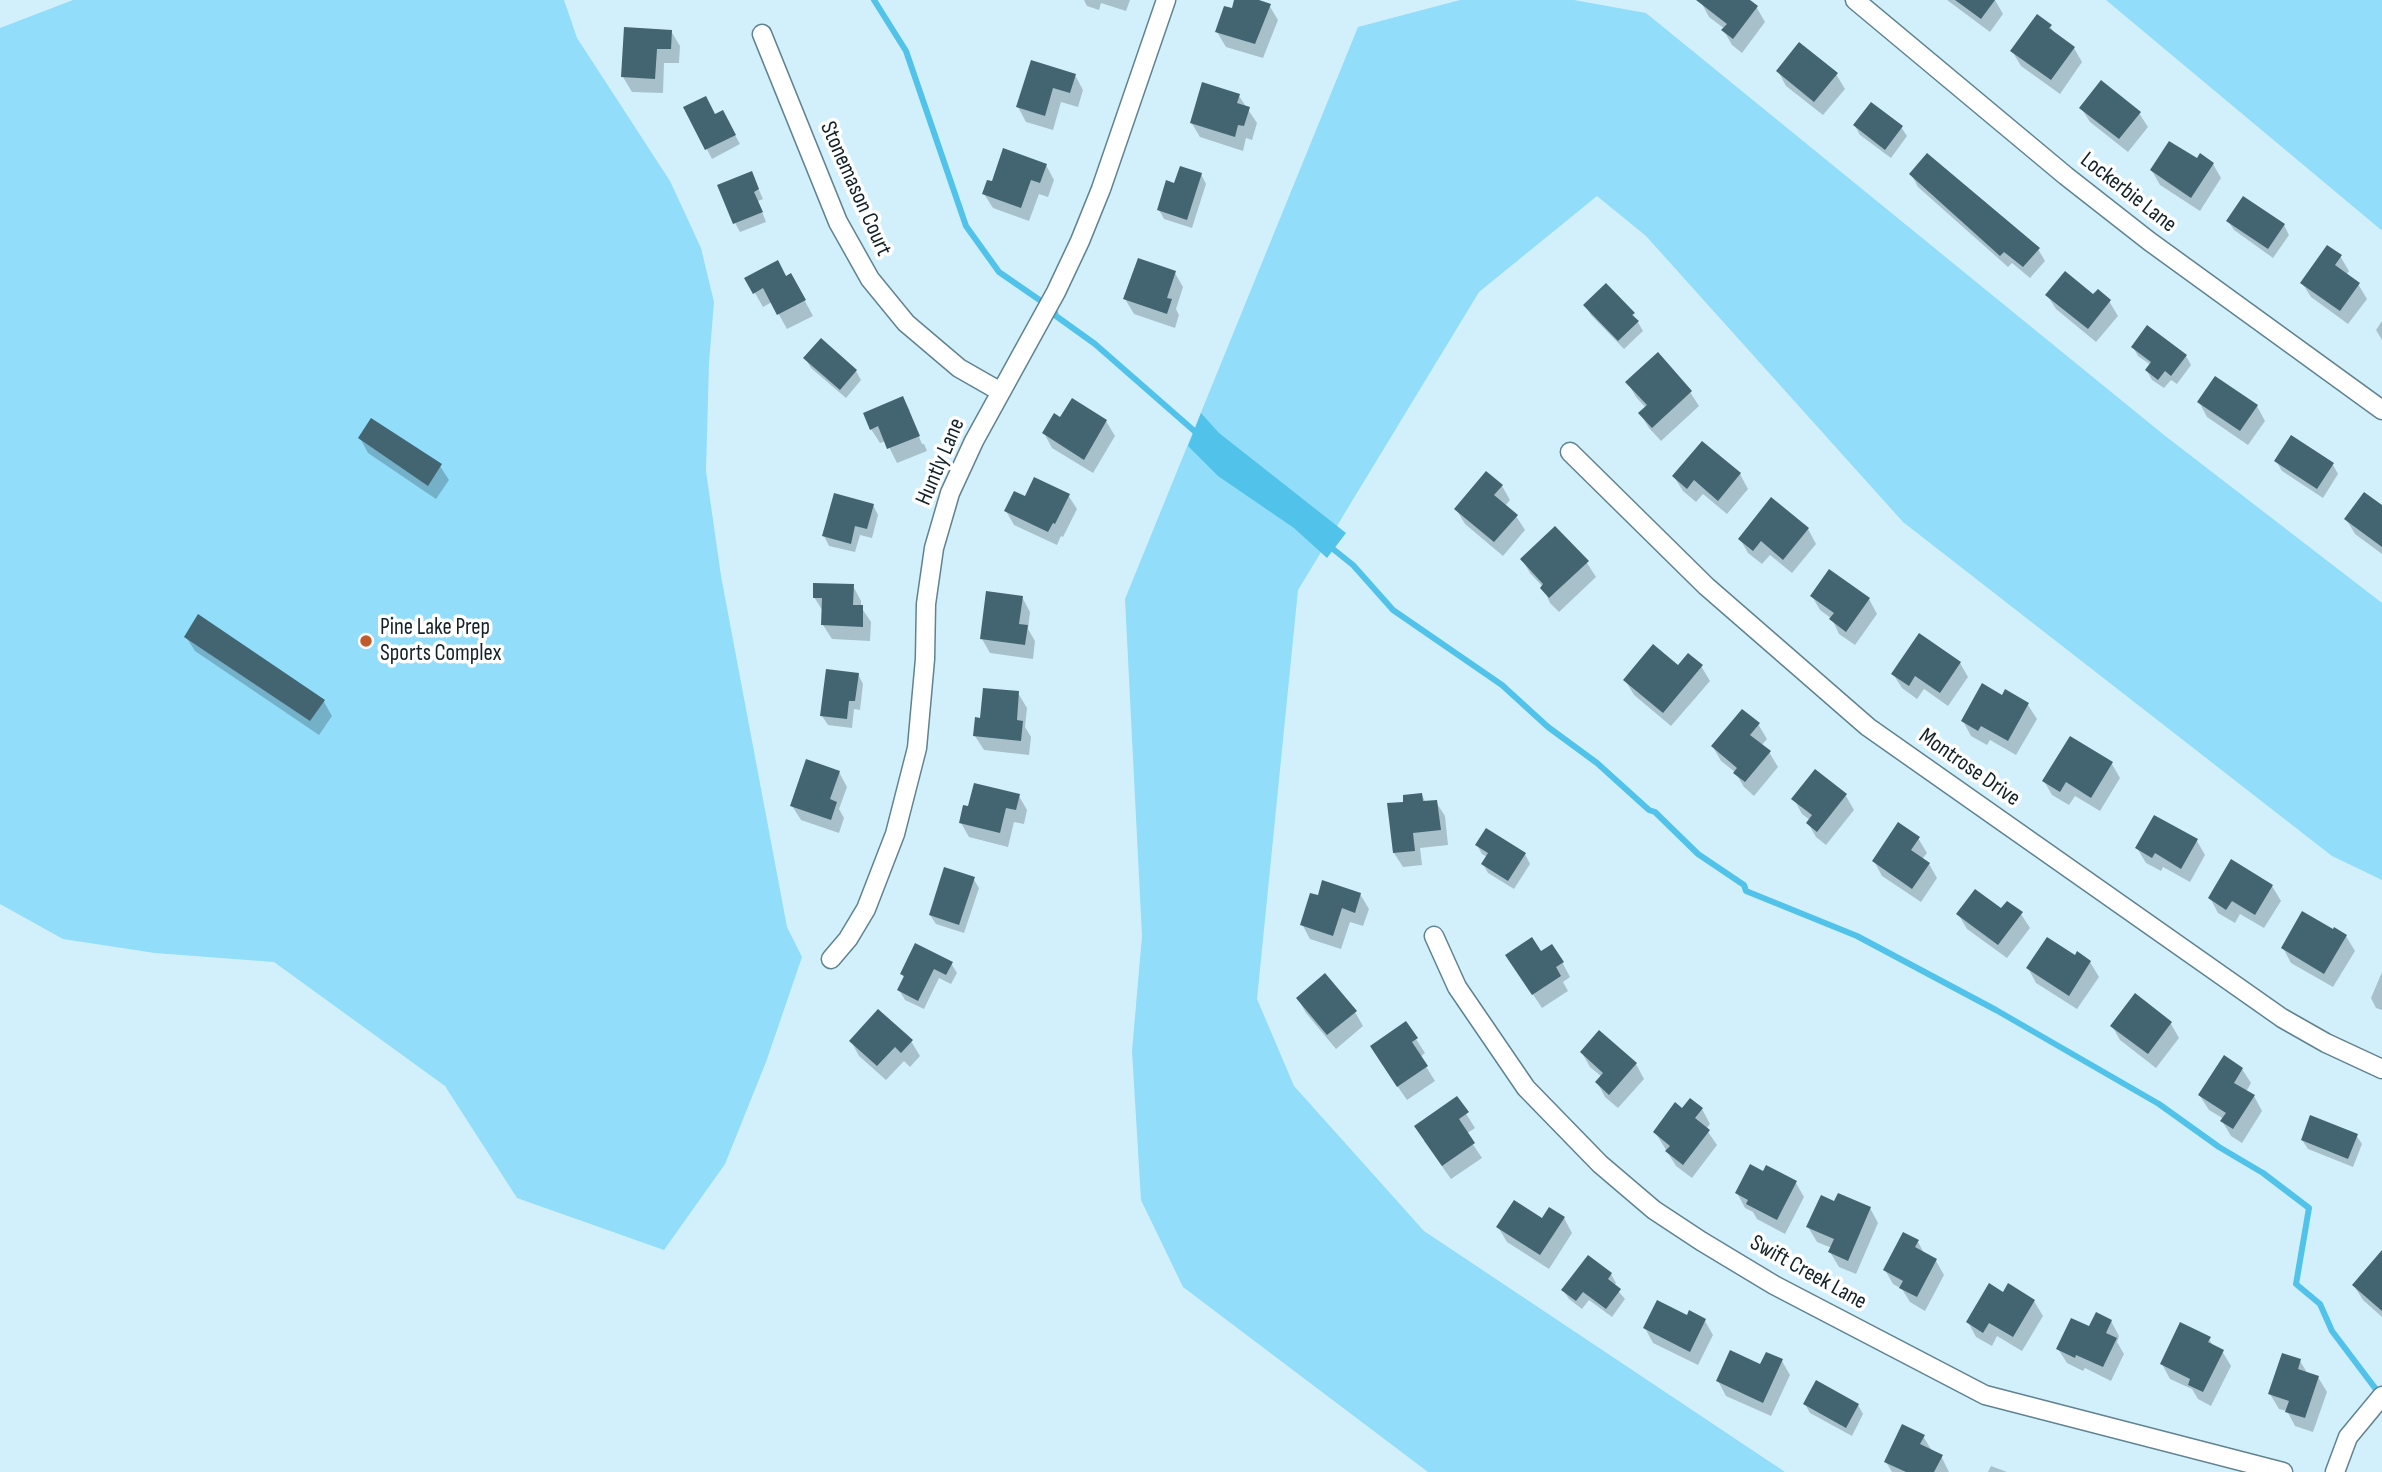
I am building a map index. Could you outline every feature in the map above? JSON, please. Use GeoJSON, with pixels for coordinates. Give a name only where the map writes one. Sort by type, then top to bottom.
{"type":"FeatureCollection","features":[{"type":"Feature","properties":{"kind":"street","name":"Huntly Lane"},"geometry":{"type":"LineString","coordinates":[[831,959],[848,939],[866,909],[895,834],[917,748],[925,659],[926,604],[934,548],[950,493],[974,441],[1056,292],[1080,241],[1101,189],[1166,0]]}},
{"type":"Feature","properties":{"kind":"street","name":"Lockerbie Lane"},"geometry":{"type":"LineString","coordinates":[[1855,0],[2066,176],[2149,241],[2382,410]]}},
{"type":"Feature","properties":{"kind":"street","name":"Stonemason Court"},"geometry":{"type":"LineString","coordinates":[[762,34],[838,222],[870,279],[906,324],[959,368],[1001,392]]}},
{"type":"Feature","properties":{"kind":"street","name":"Montrose Drive"},"geometry":{"type":"LineString","coordinates":[[1570,452],[1706,586],[1868,727],[2282,1018],[2314,1037],[2382,1069]]}},
{"type":"Feature","properties":{"kind":"street","name":"Swift Creek Lane"},"geometry":{"type":"LineString","coordinates":[[1434,936],[1457,987],[1526,1088],[1600,1164],[1654,1210],[1701,1241],[1774,1285],[1985,1395],[2283,1472]]}},
{"type":"Feature","properties":{"kind":"street"},"geometry":{"type":"LineString","coordinates":[[2335,1472],[2348,1437],[2382,1396]]}},
{"type":"Feature","properties":{"kind":"shaded area","name":"Pine Lake Prep Sports Complex"},"geometry":{"type":"Polygon","coordinates":[[[73,0],[564,0],[577,38],[670,181],[701,248],[714,302],[709,363],[706,471],[721,576],[787,927],[802,957],[766,1062],[725,1164],[664,1250],[517,1198],[445,1086],[274,962],[155,953],[63,939],[0,904],[0,28],[73,0]]]}},
{"type":"Feature","properties":{"kind":"shaded area"},"geometry":{"type":"Polygon","coordinates":[[[1460,0],[1574,0],[1646,13],[2164,435],[2382,603],[2382,880],[2332,856],[1903,522],[1646,236],[1597,196],[1479,292],[1298,590],[1257,999],[1294,1086],[1424,1231],[1785,1472],[1428,1472],[1183,1287],[1141,1200],[1132,1051],[1142,936],[1125,599],[1358,27],[1460,0]]]}},
{"type":"Feature","properties":{"kind":"shaded area"},"geometry":{"type":"Polygon","coordinates":[[[2106,0],[2382,0],[2382,230],[2380,229],[2106,0]]]}},
{"type":"Feature","properties":{"kind":"shaded area"},"geometry":{"type":"Polygon","coordinates":[[[1201,413],[1219,433],[1346,533],[1327,558],[1294,528],[1218,476],[1188,446],[1201,413]]]}},
{"type":"Feature","properties":{"kind":"building"},"geometry":{"type":"Polygon","coordinates":[[[1234,0],[1259,0],[1271,4],[1255,44],[1215,32],[1224,6],[1232,8],[1234,0]]]}},
{"type":"Feature","properties":{"kind":"building"},"geometry":{"type":"Polygon","coordinates":[[[1696,0],[1750,0],[1758,6],[1733,39],[1721,30],[1727,24],[1696,0]]]}},
{"type":"Feature","properties":{"kind":"building"},"geometry":{"type":"Polygon","coordinates":[[[1955,0],[1995,0],[1981,19],[1955,0]]]}},
{"type":"Feature","properties":{"kind":"building"},"geometry":{"type":"Polygon","coordinates":[[[2037,14],[2052,25],[2049,28],[2075,47],[2051,80],[2010,51],[2037,14]]]}},
{"type":"Feature","properties":{"kind":"building"},"geometry":{"type":"Polygon","coordinates":[[[624,27],[672,30],[671,49],[657,49],[655,79],[621,77],[624,27]]]}},
{"type":"Feature","properties":{"kind":"building"},"geometry":{"type":"Polygon","coordinates":[[[1799,42],[1838,73],[1814,102],[1776,71],[1799,42]]]}},
{"type":"Feature","properties":{"kind":"building"},"geometry":{"type":"Polygon","coordinates":[[[1031,60],[1076,74],[1070,93],[1053,88],[1045,116],[1016,107],[1031,60]]]}},
{"type":"Feature","properties":{"kind":"building"},"geometry":{"type":"Polygon","coordinates":[[[2101,80],[2141,112],[2119,139],[2079,108],[2101,80]]]}},
{"type":"Feature","properties":{"kind":"building"},"geometry":{"type":"Polygon","coordinates":[[[1202,82],[1240,94],[1237,103],[1250,107],[1244,126],[1238,125],[1235,137],[1190,123],[1202,82]]]}},
{"type":"Feature","properties":{"kind":"building"},"geometry":{"type":"Polygon","coordinates":[[[706,96],[715,114],[723,110],[736,135],[705,150],[683,107],[706,96]]]}},
{"type":"Feature","properties":{"kind":"building"},"geometry":{"type":"Polygon","coordinates":[[[1871,102],[1903,126],[1885,150],[1853,125],[1871,102]]]}},
{"type":"Feature","properties":{"kind":"building"},"geometry":{"type":"Polygon","coordinates":[[[2169,141],[2197,158],[2200,153],[2214,163],[2191,198],[2150,170],[2169,141]]]}},
{"type":"Feature","properties":{"kind":"building"},"geometry":{"type":"Polygon","coordinates":[[[1003,148],[1047,164],[1040,183],[1031,180],[1021,208],[982,194],[987,180],[992,181],[1003,148]]]}},
{"type":"Feature","properties":{"kind":"building"},"geometry":{"type":"Polygon","coordinates":[[[1927,153],[2040,248],[2023,267],[2004,252],[2000,256],[1909,174],[1927,153]]]}},
{"type":"Feature","properties":{"kind":"building"},"geometry":{"type":"Polygon","coordinates":[[[1180,166],[1202,173],[1187,220],[1157,210],[1166,180],[1174,183],[1180,166]]]}},
{"type":"Feature","properties":{"kind":"building"},"geometry":{"type":"Polygon","coordinates":[[[752,171],[759,189],[754,192],[763,212],[733,224],[717,185],[752,171]]]}},
{"type":"Feature","properties":{"kind":"building"},"geometry":{"type":"Polygon","coordinates":[[[2243,196],[2285,224],[2268,249],[2226,221],[2243,196]]]}},
{"type":"Feature","properties":{"kind":"building"},"geometry":{"type":"Polygon","coordinates":[[[2327,245],[2342,255],[2335,265],[2360,283],[2340,311],[2300,283],[2327,245]]]}},
{"type":"Feature","properties":{"kind":"building"},"geometry":{"type":"Polygon","coordinates":[[[1138,258],[1176,271],[1167,298],[1172,299],[1167,314],[1123,299],[1138,258]]]}},
{"type":"Feature","properties":{"kind":"building"},"geometry":{"type":"Polygon","coordinates":[[[778,260],[786,276],[791,273],[806,300],[777,315],[763,288],[753,294],[744,278],[778,260]]]}},
{"type":"Feature","properties":{"kind":"building"},"geometry":{"type":"Polygon","coordinates":[[[2065,271],[2093,294],[2098,289],[2111,300],[2088,329],[2045,295],[2065,271]]]}},
{"type":"Feature","properties":{"kind":"building"},"geometry":{"type":"Polygon","coordinates":[[[1606,283],[1635,313],[1632,315],[1639,321],[1618,341],[1583,305],[1606,283]]]}},
{"type":"Feature","properties":{"kind":"building"},"geometry":{"type":"Polygon","coordinates":[[[2147,325],[2187,355],[2171,376],[2165,371],[2158,380],[2145,370],[2151,362],[2131,347],[2147,325]]]}},
{"type":"Feature","properties":{"kind":"building"},"geometry":{"type":"Polygon","coordinates":[[[821,338],[857,370],[840,390],[803,358],[821,338]]]}},
{"type":"Feature","properties":{"kind":"building"},"geometry":{"type":"Polygon","coordinates":[[[1658,352],[1692,391],[1652,428],[1638,413],[1647,405],[1625,382],[1658,352]]]}},
{"type":"Feature","properties":{"kind":"building"},"geometry":{"type":"Polygon","coordinates":[[[2215,376],[2258,405],[2240,431],[2197,402],[2215,376]]]}},
{"type":"Feature","properties":{"kind":"building"},"geometry":{"type":"Polygon","coordinates":[[[903,396],[920,436],[887,449],[878,426],[870,430],[863,413],[903,396]]]}},
{"type":"Feature","properties":{"kind":"building"},"geometry":{"type":"Polygon","coordinates":[[[1072,398],[1107,420],[1084,460],[1042,433],[1054,413],[1060,417],[1072,398]]]}},
{"type":"Feature","properties":{"kind":"building"},"geometry":{"type":"Polygon","coordinates":[[[371,418],[442,464],[428,486],[358,438],[371,418]]]}},
{"type":"Feature","properties":{"kind":"building"},"geometry":{"type":"Polygon","coordinates":[[[2291,435],[2334,463],[2317,489],[2274,461],[2291,435]]]}},
{"type":"Feature","properties":{"kind":"building"},"geometry":{"type":"Polygon","coordinates":[[[1702,441],[1741,473],[1718,501],[1694,480],[1687,489],[1672,476],[1702,441]]]}},
{"type":"Feature","properties":{"kind":"building"},"geometry":{"type":"Polygon","coordinates":[[[1486,471],[1503,485],[1494,495],[1518,515],[1494,542],[1454,509],[1486,471]]]}},
{"type":"Feature","properties":{"kind":"building"},"geometry":{"type":"Polygon","coordinates":[[[1034,477],[1070,494],[1048,532],[1004,511],[1014,491],[1025,496],[1034,477]]]}},
{"type":"Feature","properties":{"kind":"building"},"geometry":{"type":"Polygon","coordinates":[[[2364,492],[2382,505],[2382,547],[2344,519],[2364,492]]]}},
{"type":"Feature","properties":{"kind":"building"},"geometry":{"type":"Polygon","coordinates":[[[834,493],[874,504],[867,529],[855,526],[851,544],[822,536],[834,493]]]}},
{"type":"Feature","properties":{"kind":"building"},"geometry":{"type":"Polygon","coordinates":[[[1771,497],[1809,528],[1783,560],[1761,541],[1753,551],[1738,539],[1771,497]]]}},
{"type":"Feature","properties":{"kind":"building"},"geometry":{"type":"Polygon","coordinates":[[[1555,526],[1589,561],[1549,598],[1540,588],[1543,584],[1520,559],[1555,526]]]}},
{"type":"Feature","properties":{"kind":"building"},"geometry":{"type":"Polygon","coordinates":[[[1829,569],[1870,598],[1846,632],[1829,619],[1834,613],[1810,596],[1829,569]]]}},
{"type":"Feature","properties":{"kind":"building"},"geometry":{"type":"Polygon","coordinates":[[[813,583],[854,584],[853,605],[863,605],[863,627],[821,625],[822,598],[813,598],[813,583]]]}},
{"type":"Feature","properties":{"kind":"building"},"geometry":{"type":"Polygon","coordinates":[[[986,591],[1023,596],[1019,624],[1028,625],[1025,645],[980,639],[986,591]]]}},
{"type":"Feature","properties":{"kind":"building"},"geometry":{"type":"Polygon","coordinates":[[[198,614],[325,700],[310,721],[184,637],[198,614]]]}},
{"type":"Feature","properties":{"kind":"building"},"geometry":{"type":"Polygon","coordinates":[[[1919,633],[1961,662],[1940,693],[1915,676],[1909,686],[1891,674],[1919,633]]]}},
{"type":"Feature","properties":{"kind":"building"},"geometry":{"type":"Polygon","coordinates":[[[1653,644],[1678,665],[1688,653],[1703,665],[1663,713],[1623,680],[1653,644]]]}},
{"type":"Feature","properties":{"kind":"building"},"geometry":{"type":"Polygon","coordinates":[[[826,669],[859,673],[855,701],[849,701],[847,719],[820,716],[826,669]]]}},
{"type":"Feature","properties":{"kind":"building"},"geometry":{"type":"Polygon","coordinates":[[[1982,683],[2002,695],[2005,689],[2029,703],[2008,741],[1981,726],[1978,731],[1961,721],[1982,683]]]}},
{"type":"Feature","properties":{"kind":"building"},"geometry":{"type":"Polygon","coordinates":[[[983,688],[1019,691],[1017,720],[1023,721],[1021,741],[973,736],[975,717],[980,718],[983,688]]]}},
{"type":"Feature","properties":{"kind":"building"},"geometry":{"type":"Polygon","coordinates":[[[1742,709],[1760,723],[1750,735],[1771,751],[1745,782],[1733,773],[1737,768],[1711,746],[1742,709]]]}},
{"type":"Feature","properties":{"kind":"building"},"geometry":{"type":"Polygon","coordinates":[[[2070,736],[2113,762],[2091,798],[2066,782],[2060,792],[2042,781],[2070,736]]]}},
{"type":"Feature","properties":{"kind":"building"},"geometry":{"type":"Polygon","coordinates":[[[806,759],[840,771],[830,799],[837,802],[831,820],[790,806],[806,759]]]}},
{"type":"Feature","properties":{"kind":"building"},"geometry":{"type":"Polygon","coordinates":[[[1815,769],[1847,794],[1817,832],[1806,823],[1812,815],[1791,799],[1815,769]]]}},
{"type":"Feature","properties":{"kind":"building"},"geometry":{"type":"Polygon","coordinates":[[[974,783],[1020,794],[1016,810],[1006,808],[1000,833],[959,823],[963,805],[968,806],[974,783]]]}},
{"type":"Feature","properties":{"kind":"building"},"geometry":{"type":"Polygon","coordinates":[[[1422,793],[1423,801],[1437,800],[1441,830],[1413,833],[1415,851],[1393,853],[1387,803],[1403,802],[1403,795],[1422,793]]]}},
{"type":"Feature","properties":{"kind":"building"},"geometry":{"type":"Polygon","coordinates":[[[2154,815],[2198,839],[2181,869],[2155,853],[2152,858],[2135,848],[2154,815]]]}},
{"type":"Feature","properties":{"kind":"building"},"geometry":{"type":"Polygon","coordinates":[[[1898,822],[1920,837],[1911,850],[1930,863],[1912,889],[1872,861],[1898,822]]]}},
{"type":"Feature","properties":{"kind":"building"},"geometry":{"type":"Polygon","coordinates":[[[1486,828],[1526,853],[1508,881],[1481,864],[1488,853],[1475,845],[1486,828]]]}},
{"type":"Feature","properties":{"kind":"building"},"geometry":{"type":"Polygon","coordinates":[[[2231,859],[2273,885],[2255,915],[2232,901],[2226,910],[2208,898],[2231,859]]]}},
{"type":"Feature","properties":{"kind":"building"},"geometry":{"type":"Polygon","coordinates":[[[944,867],[975,877],[959,925],[929,915],[944,867]]]}},
{"type":"Feature","properties":{"kind":"building"},"geometry":{"type":"Polygon","coordinates":[[[1322,880],[1361,893],[1355,913],[1342,908],[1333,936],[1300,925],[1310,893],[1318,895],[1322,880]]]}},
{"type":"Feature","properties":{"kind":"building"},"geometry":{"type":"Polygon","coordinates":[[[1975,889],[2001,908],[2007,901],[2023,912],[1998,945],[1956,914],[1975,889]]]}},
{"type":"Feature","properties":{"kind":"building"},"geometry":{"type":"Polygon","coordinates":[[[2302,911],[2347,935],[2324,974],[2281,948],[2302,911]]]}},
{"type":"Feature","properties":{"kind":"building"},"geometry":{"type":"Polygon","coordinates":[[[1532,937],[1541,951],[1552,944],[1564,962],[1556,967],[1561,976],[1532,995],[1505,955],[1532,937]]]}},
{"type":"Feature","properties":{"kind":"building"},"geometry":{"type":"Polygon","coordinates":[[[2047,937],[2075,955],[2077,951],[2091,961],[2069,996],[2026,968],[2047,937]]]}},
{"type":"Feature","properties":{"kind":"building"},"geometry":{"type":"Polygon","coordinates":[[[915,943],[953,962],[946,975],[934,969],[918,1001],[897,990],[904,976],[900,974],[915,943]]]}},
{"type":"Feature","properties":{"kind":"building"},"geometry":{"type":"Polygon","coordinates":[[[1325,973],[1357,1011],[1327,1035],[1296,998],[1325,973]]]}},
{"type":"Feature","properties":{"kind":"building"},"geometry":{"type":"Polygon","coordinates":[[[2135,993],[2172,1022],[2148,1054],[2110,1026],[2135,993]]]}},
{"type":"Feature","properties":{"kind":"building"},"geometry":{"type":"Polygon","coordinates":[[[878,1009],[913,1040],[901,1053],[895,1047],[877,1066],[849,1041],[878,1009]]]}},
{"type":"Feature","properties":{"kind":"building"},"geometry":{"type":"Polygon","coordinates":[[[1406,1021],[1418,1038],[1412,1042],[1428,1066],[1397,1087],[1370,1046],[1406,1021]]]}},
{"type":"Feature","properties":{"kind":"building"},"geometry":{"type":"Polygon","coordinates":[[[1599,1030],[1637,1063],[1609,1095],[1595,1082],[1603,1073],[1580,1052],[1599,1030]]]}},
{"type":"Feature","properties":{"kind":"building"},"geometry":{"type":"Polygon","coordinates":[[[2224,1055],[2243,1068],[2234,1083],[2255,1095],[2233,1129],[2220,1121],[2226,1113],[2198,1095],[2224,1055]]]}},
{"type":"Feature","properties":{"kind":"building"},"geometry":{"type":"Polygon","coordinates":[[[1457,1096],[1469,1112],[1459,1119],[1475,1143],[1442,1166],[1414,1126],[1457,1096]]]}},
{"type":"Feature","properties":{"kind":"building"},"geometry":{"type":"Polygon","coordinates":[[[1690,1098],[1703,1108],[1695,1118],[1710,1130],[1683,1165],[1665,1151],[1670,1146],[1653,1132],[1675,1102],[1682,1108],[1690,1098]]]}},
{"type":"Feature","properties":{"kind":"building"},"geometry":{"type":"Polygon","coordinates":[[[2310,1115],[2358,1134],[2348,1159],[2301,1140],[2310,1115]]]}},
{"type":"Feature","properties":{"kind":"building"},"geometry":{"type":"Polygon","coordinates":[[[1750,1164],[1763,1171],[1766,1165],[1797,1181],[1777,1220],[1746,1204],[1748,1200],[1735,1193],[1750,1164]]]}},
{"type":"Feature","properties":{"kind":"building"},"geometry":{"type":"Polygon","coordinates":[[[1838,1193],[1871,1207],[1848,1261],[1828,1252],[1834,1239],[1806,1227],[1821,1195],[1834,1201],[1838,1193]]]}},
{"type":"Feature","properties":{"kind":"building"},"geometry":{"type":"Polygon","coordinates":[[[1514,1200],[1542,1218],[1549,1207],[1565,1217],[1540,1255],[1496,1227],[1514,1200]]]}},
{"type":"Feature","properties":{"kind":"building"},"geometry":{"type":"Polygon","coordinates":[[[1903,1232],[1919,1240],[1915,1247],[1937,1259],[1917,1297],[1899,1288],[1903,1281],[1883,1270],[1903,1232]]]}},
{"type":"Feature","properties":{"kind":"building"},"geometry":{"type":"Polygon","coordinates":[[[2382,1250],[2382,1311],[2352,1285],[2382,1250]]]}},
{"type":"Feature","properties":{"kind":"building"},"geometry":{"type":"Polygon","coordinates":[[[1588,1255],[1612,1273],[1608,1279],[1621,1289],[1606,1309],[1583,1292],[1576,1301],[1561,1290],[1588,1255]]]}},
{"type":"Feature","properties":{"kind":"building"},"geometry":{"type":"Polygon","coordinates":[[[1989,1283],[2003,1292],[2008,1283],[2035,1300],[2013,1337],[1989,1323],[1983,1333],[1966,1322],[1989,1283]]]}},
{"type":"Feature","properties":{"kind":"building"},"geometry":{"type":"Polygon","coordinates":[[[1657,1300],[1687,1315],[1689,1310],[1706,1319],[1690,1352],[1643,1328],[1657,1300]]]}},
{"type":"Feature","properties":{"kind":"building"},"geometry":{"type":"Polygon","coordinates":[[[2096,1312],[2112,1320],[2106,1333],[2117,1338],[2103,1367],[2056,1349],[2071,1318],[2089,1326],[2096,1312]]]}},
{"type":"Feature","properties":{"kind":"building"},"geometry":{"type":"Polygon","coordinates":[[[2180,1322],[2211,1337],[2208,1342],[2224,1350],[2203,1392],[2188,1385],[2190,1379],[2160,1364],[2180,1322]]]}},
{"type":"Feature","properties":{"kind":"building"},"geometry":{"type":"Polygon","coordinates":[[[1730,1350],[1760,1364],[1766,1352],[1783,1359],[1763,1403],[1716,1381],[1730,1350]]]}},
{"type":"Feature","properties":{"kind":"building"},"geometry":{"type":"Polygon","coordinates":[[[2282,1353],[2301,1359],[2298,1369],[2319,1376],[2305,1418],[2285,1412],[2289,1401],[2268,1394],[2282,1353]]]}},
{"type":"Feature","properties":{"kind":"building"},"geometry":{"type":"Polygon","coordinates":[[[1816,1380],[1859,1404],[1846,1428],[1803,1404],[1816,1380]]]}},
{"type":"Feature","properties":{"kind":"building"},"geometry":{"type":"Polygon","coordinates":[[[1902,1424],[1925,1435],[1920,1444],[1943,1455],[1934,1472],[1906,1472],[1884,1462],[1902,1424]]]}},
{"type":"Feature","properties":{"kind":"waterway"},"geometry":{"type":"LineString","coordinates":[[874,0],[906,51],[966,226],[999,272],[1054,310],[1056,316],[1095,344],[1200,436]]}},
{"type":"Feature","properties":{"kind":"waterway"},"geometry":{"type":"LineString","coordinates":[[1328,545],[1353,565],[1393,610],[1502,685],[1548,727],[1597,763],[1649,810],[1655,812],[1698,854],[1744,885],[1746,891],[1857,936],[1996,1010],[2159,1104],[2219,1147],[2263,1173],[2309,1208],[2296,1284],[2320,1304],[2332,1331],[2381,1396]]}},
{"type":"Feature","properties":{"kind":"place","name":"Pine Lake Prep Sports Complex"},"geometry":{"type":"Point","coordinates":[366,641]}}]}
